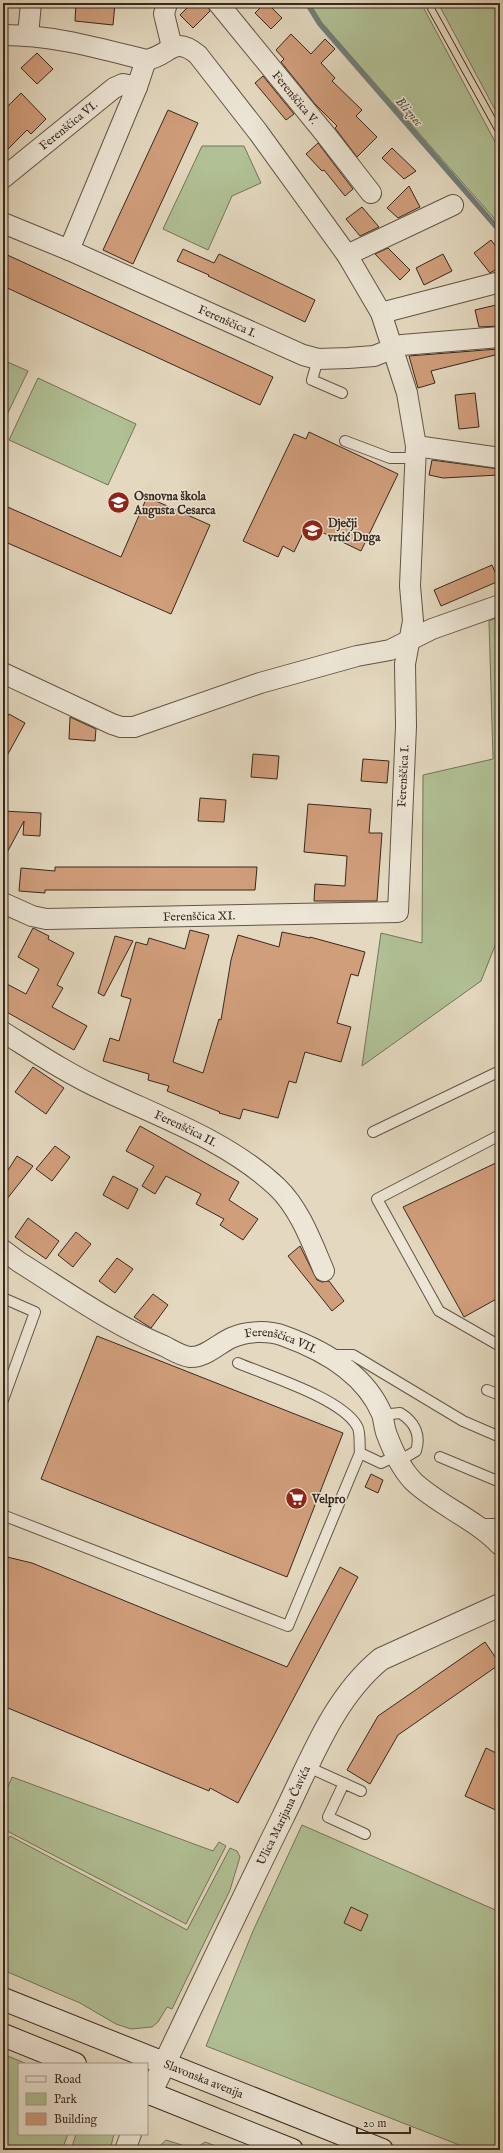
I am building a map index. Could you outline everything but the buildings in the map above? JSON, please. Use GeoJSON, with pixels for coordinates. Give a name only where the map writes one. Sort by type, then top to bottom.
{"type":"FeatureCollection","features":[{"type":"Feature","properties":{"kind":"main road","name":"Ulica Marijana Čavića"},"geometry":{"type":"LineString","coordinates":[[148,2096],[308,1767],[346,1695],[369,1669],[394,1652],[500,1605]]}},
{"type":"Feature","properties":{"kind":"main road","name":"Slavonska avenija"},"geometry":{"type":"LineString","coordinates":[[3,1999],[382,2150]]}},
{"type":"Feature","properties":{"kind":"main road"},"geometry":{"type":"LineString","coordinates":[[3,2035],[73,2063]]}},
{"type":"Feature","properties":{"kind":"main road"},"geometry":{"type":"LineString","coordinates":[[148,2096],[292,2150]]}},
{"type":"Feature","properties":{"kind":"street"},"geometry":{"type":"LineString","coordinates":[[28,35],[31,3]]}},
{"type":"Feature","properties":{"kind":"street"},"geometry":{"type":"LineString","coordinates":[[3,35],[28,35],[62,39],[146,60],[157,57],[172,47],[164,14],[166,3]]}},
{"type":"Feature","properties":{"kind":"street","name":"Ferenščica V."},"geometry":{"type":"LineString","coordinates":[[218,3],[326,135],[371,193]]}},
{"type":"Feature","properties":{"kind":"street","name":"Ferenščica I."},"geometry":{"type":"LineString","coordinates":[[172,47],[186,47],[198,55],[258,132],[347,255],[380,313],[407,393],[416,452],[410,586],[413,622],[405,664],[406,726],[398,912]]}},
{"type":"Feature","properties":{"kind":"street"},"geometry":{"type":"LineString","coordinates":[[69,250],[138,87],[146,60]]}},
{"type":"Feature","properties":{"kind":"street","name":"Ferenščica VI."},"geometry":{"type":"LineString","coordinates":[[3,178],[114,88],[123,84],[138,87]]}},
{"type":"Feature","properties":{"kind":"street"},"geometry":{"type":"LineString","coordinates":[[347,255],[453,205]]}},
{"type":"Feature","properties":{"kind":"street","name":"Ferenščica I."},"geometry":{"type":"LineString","coordinates":[[3,223],[69,250],[303,355],[318,359],[374,356],[402,345],[500,337]]}},
{"type":"Feature","properties":{"kind":"street"},"geometry":{"type":"LineString","coordinates":[[380,313],[500,282]]}},
{"type":"Feature","properties":{"kind":"street"},"geometry":{"type":"LineString","coordinates":[[416,452],[500,458]]}},
{"type":"Feature","properties":{"kind":"street"},"geometry":{"type":"LineString","coordinates":[[3,672],[112,724],[122,727],[134,726],[260,683],[357,656],[390,650],[432,629],[500,605]]}},
{"type":"Feature","properties":{"kind":"street","name":"Ferenščica XI."},"geometry":{"type":"LineString","coordinates":[[3,903],[32,916],[46,919],[398,912]]}},
{"type":"Feature","properties":{"kind":"street","name":"Ferenščica II."},"geometry":{"type":"LineString","coordinates":[[3,1032],[41,1056],[101,1089],[180,1124],[245,1161],[278,1188],[298,1214],[324,1271]]}},
{"type":"Feature","properties":{"kind":"street","name":"Ferenščica VII."},"geometry":{"type":"LineString","coordinates":[[3,1250],[19,1262],[132,1333],[190,1357],[200,1355],[232,1338],[251,1332],[283,1336],[326,1355],[360,1381],[374,1398],[382,1415],[386,1434],[398,1459],[414,1482],[476,1524],[500,1545]]}},
{"type":"Feature","properties":{"kind":"street"},"geometry":{"type":"LineString","coordinates":[[125,2150],[131,2135]]}},
{"type":"Feature","properties":{"kind":"lane"},"geometry":{"type":"LineString","coordinates":[[318,359],[312,380],[342,393]]}},
{"type":"Feature","properties":{"kind":"lane"},"geometry":{"type":"LineString","coordinates":[[345,441],[390,458],[416,452]]}},
{"type":"Feature","properties":{"kind":"lane"},"geometry":{"type":"LineString","coordinates":[[373,1132],[500,1071]]}},
{"type":"Feature","properties":{"kind":"lane"},"geometry":{"type":"LineString","coordinates":[[500,1135],[377,1200],[439,1311],[500,1346]]}},
{"type":"Feature","properties":{"kind":"lane"},"geometry":{"type":"LineString","coordinates":[[3,1298],[35,1312],[3,1400]]}},
{"type":"Feature","properties":{"kind":"lane"},"geometry":{"type":"LineString","coordinates":[[326,1355],[353,1356],[463,1421],[500,1437]]}},
{"type":"Feature","properties":{"kind":"lane"},"geometry":{"type":"LineString","coordinates":[[6,1516],[288,1626],[360,1453],[358,1427],[345,1412],[323,1399],[238,1363]]}},
{"type":"Feature","properties":{"kind":"lane"},"geometry":{"type":"LineString","coordinates":[[487,1390],[500,1395]]}},
{"type":"Feature","properties":{"kind":"lane"},"geometry":{"type":"LineString","coordinates":[[360,1453],[381,1463],[398,1459],[416,1451],[419,1441],[416,1428],[409,1418],[400,1413],[382,1415]]}},
{"type":"Feature","properties":{"kind":"lane"},"geometry":{"type":"LineString","coordinates":[[440,1457],[500,1482]]}},
{"type":"Feature","properties":{"kind":"lane"},"geometry":{"type":"LineString","coordinates":[[476,1524],[500,1524]]}},
{"type":"Feature","properties":{"kind":"lane"},"geometry":{"type":"LineString","coordinates":[[308,1767],[361,1790]]}},
{"type":"Feature","properties":{"kind":"lane"},"geometry":{"type":"LineString","coordinates":[[344,1783],[328,1817],[365,1834]]}},
{"type":"Feature","properties":{"kind":"green space"},"geometry":{"type":"Polygon","coordinates":[[[309,3],[421,3],[500,151],[500,225],[321,22],[309,3]]]}},
{"type":"Feature","properties":{"kind":"green space"},"geometry":{"type":"Polygon","coordinates":[[[438,3],[500,3],[500,119],[438,3]]]}},
{"type":"Feature","properties":{"kind":"green space"},"geometry":{"type":"Polygon","coordinates":[[[202,146],[244,146],[261,183],[232,196],[208,250],[163,229],[202,146]]]}},
{"type":"Feature","properties":{"kind":"green space"},"geometry":{"type":"Polygon","coordinates":[[[3,360],[28,371],[3,423],[3,360]]]}},
{"type":"Feature","properties":{"kind":"green space"},"geometry":{"type":"Polygon","coordinates":[[[38,378],[136,424],[108,485],[9,440],[38,378]]]}},
{"type":"Feature","properties":{"kind":"green space"},"geometry":{"type":"Polygon","coordinates":[[[500,616],[500,933],[481,981],[362,1066],[381,933],[422,943],[423,775],[493,759],[489,621],[500,616]]]}},
{"type":"Feature","properties":{"kind":"green space"},"geometry":{"type":"Polygon","coordinates":[[[12,1777],[213,1851],[219,1842],[226,1846],[186,1924],[7,1831],[3,1837],[3,1799],[12,1777]]]}},
{"type":"Feature","properties":{"kind":"green space"},"geometry":{"type":"Polygon","coordinates":[[[302,1825],[500,1912],[500,2150],[472,2150],[206,2046],[253,1931],[302,1825]]]}},
{"type":"Feature","properties":{"kind":"green space"},"geometry":{"type":"Polygon","coordinates":[[[10,1836],[187,1930],[230,1848],[237,1851],[240,1857],[230,1890],[172,2009],[167,2007],[158,2022],[152,2027],[131,2029],[116,2024],[80,2003],[3,1970],[3,1848],[10,1836]]]}},
{"type":"Feature","properties":{"kind":"green space"},"geometry":{"type":"Polygon","coordinates":[[[3,2054],[25,2063],[18,2063],[18,2135],[68,2135],[62,2150],[3,2150],[3,2054]]]}},
{"type":"Feature","properties":{"kind":"green space"},"geometry":{"type":"Polygon","coordinates":[[[76,2135],[114,2135],[110,2150],[71,2150],[76,2135]]]}},
{"type":"Feature","properties":{"kind":"green space"},"geometry":{"type":"Polygon","coordinates":[[[166,2140],[185,2146],[186,2150],[155,2150],[166,2140]]]}},
{"type":"Feature","properties":{"kind":"green space"},"geometry":{"type":"Polygon","coordinates":[[[205,2142],[227,2150],[198,2150],[199,2146],[205,2142]]]}},
{"type":"Feature","properties":{"kind":"waterway","name":"Bliznec"},"geometry":{"type":"LineString","coordinates":[[307,3],[320,24],[500,231]]}},
{"type":"Feature","properties":{"kind":"tram line"},"geometry":{"type":"LineString","coordinates":[[424,3],[500,140]]}},
{"type":"Feature","properties":{"kind":"tram line"},"geometry":{"type":"LineString","coordinates":[[432,3],[500,126]]}},
{"type":"Feature","properties":{"kind":"place","name":"Osnovna škola Augusta Cesarca"},"geometry":{"type":"Point","coordinates":[119,503]}},
{"type":"Feature","properties":{"kind":"place","name":"Dječji vrtić Duga"},"geometry":{"type":"Point","coordinates":[313,530]}},
{"type":"Feature","properties":{"kind":"place","name":"Velpro"},"geometry":{"type":"Point","coordinates":[296,1499]}}]}
